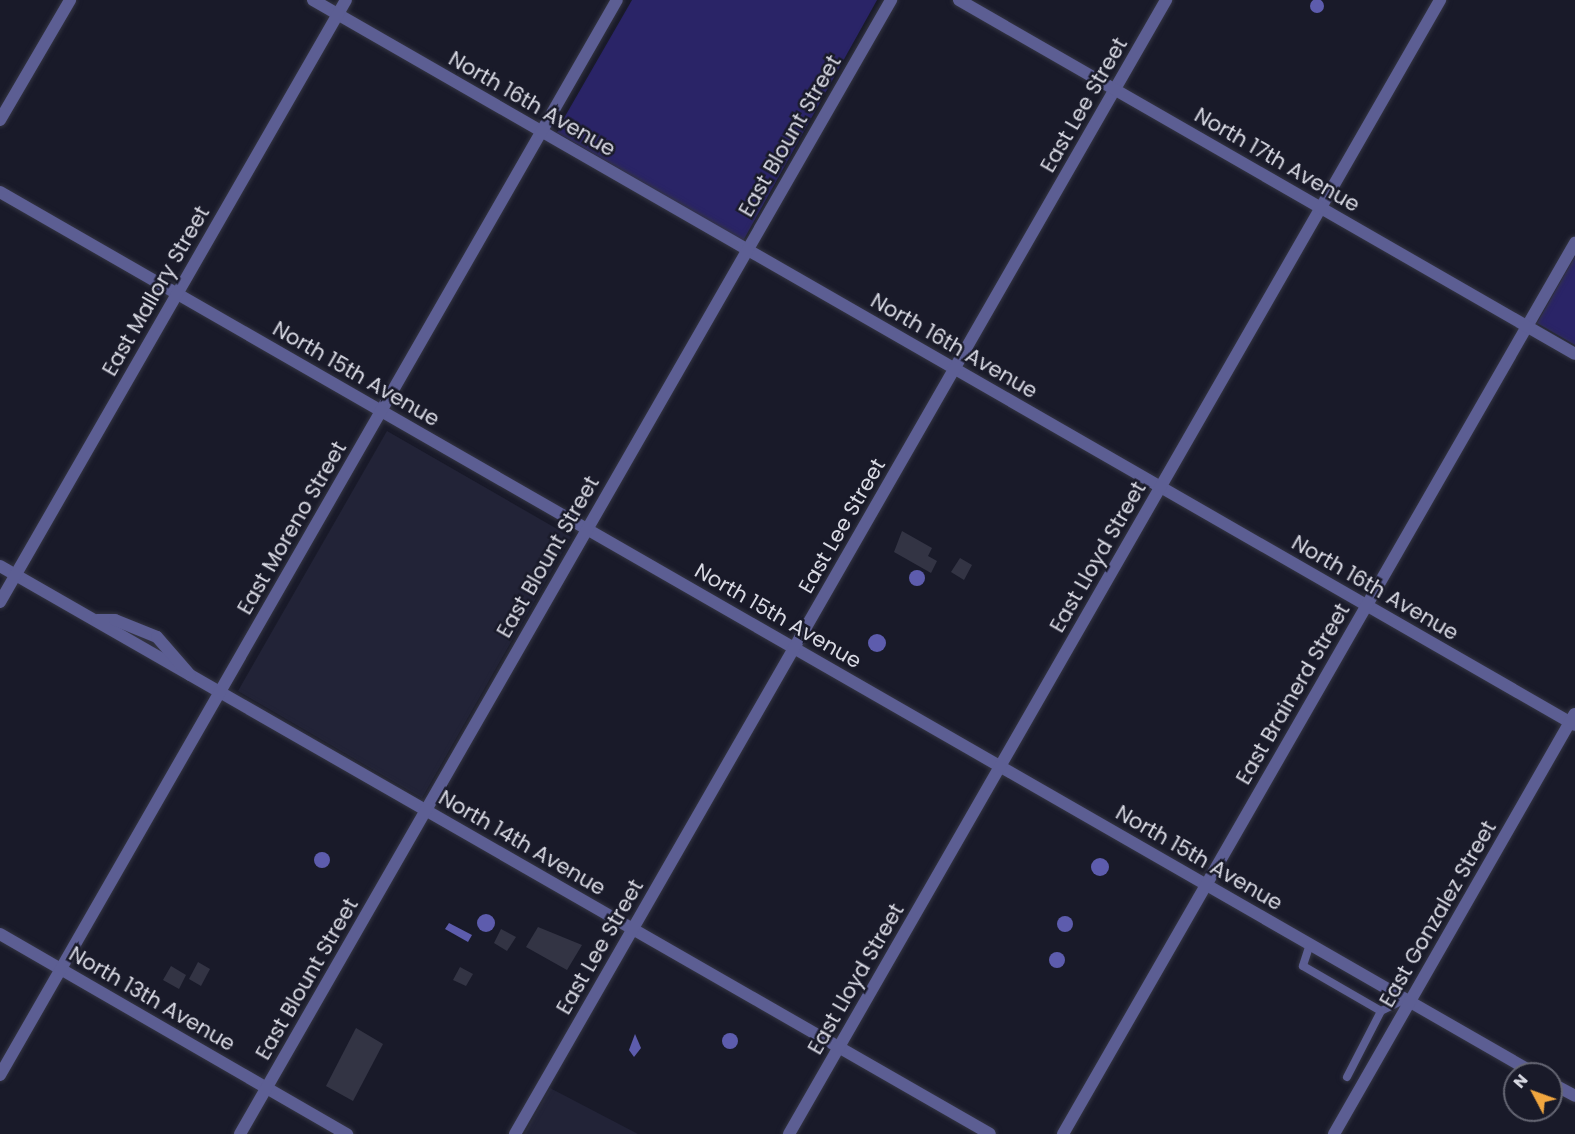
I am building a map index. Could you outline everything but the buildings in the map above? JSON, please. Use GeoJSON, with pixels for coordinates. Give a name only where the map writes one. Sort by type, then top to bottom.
{"type":"FeatureCollection","features":[{"type":"Feature","properties":{"kind":"street"},"geometry":{"type":"LineString","coordinates":[[0,120],[70,0]]}},
{"type":"Feature","properties":{"kind":"street","name":"North 16th Avenue"},"geometry":{"type":"LineString","coordinates":[[313,0],[1366,605],[1573,720]]}},
{"type":"Feature","properties":{"kind":"street","name":"East Mallory Street"},"geometry":{"type":"LineString","coordinates":[[0,602],[346,0]]}},
{"type":"Feature","properties":{"kind":"street","name":"East Moreno Street"},"geometry":{"type":"LineString","coordinates":[[0,1075],[617,0]]}},
{"type":"Feature","properties":{"kind":"street","name":"East Blount Street"},"geometry":{"type":"LineString","coordinates":[[240,1134],[891,0]]}},
{"type":"Feature","properties":{"kind":"street","name":"North 17th Avenue"},"geometry":{"type":"LineString","coordinates":[[959,0],[1575,354]]}},
{"type":"Feature","properties":{"kind":"street","name":"East Lee Street"},"geometry":{"type":"LineString","coordinates":[[515,1134],[1166,0]]}},
{"type":"Feature","properties":{"kind":"street","name":"East Lloyd Street"},"geometry":{"type":"LineString","coordinates":[[789,1134],[1440,0]]}},
{"type":"Feature","properties":{"kind":"street","name":"North 15th Avenue"},"geometry":{"type":"LineString","coordinates":[[0,192],[1515,1062]]}},
{"type":"Feature","properties":{"kind":"street","name":"East Brainerd Street"},"geometry":{"type":"LineString","coordinates":[[1063,1134],[1575,243]]}},
{"type":"Feature","properties":{"kind":"street","name":"North 14th Avenue"},"geometry":{"type":"LineString","coordinates":[[0,566],[96,620],[116,620],[157,637],[191,676],[990,1134]]}},
{"type":"Feature","properties":{"kind":"street","name":"East Gonzalez Street"},"geometry":{"type":"LineString","coordinates":[[1334,1134],[1408,1000],[1573,720]]}},
{"type":"Feature","properties":{"kind":"street","name":"North 13th Avenue"},"geometry":{"type":"LineString","coordinates":[[0,934],[347,1134]]}},
{"type":"Feature","properties":{"kind":"lane"},"geometry":{"type":"LineString","coordinates":[[1310,944],[1303,966],[1381,1011]]}},
{"type":"Feature","properties":{"kind":"lane"},"geometry":{"type":"LineString","coordinates":[[1347,1077],[1381,1011],[1408,1000]]}},
{"type":"Feature","properties":{"kind":"shaded area"},"geometry":{"type":"Polygon","coordinates":[[[1317,-1],[1322,1],[1324,6],[1322,11],[1317,13],[1312,11],[1310,6],[1312,1],[1317,-1]]]}},
{"type":"Feature","properties":{"kind":"shaded area"},"geometry":{"type":"Polygon","coordinates":[[[632,0],[877,0],[743,241],[556,132],[632,0]]]}},
{"type":"Feature","properties":{"kind":"shaded area"},"geometry":{"type":"Polygon","coordinates":[[[1575,256],[1575,345],[1537,323],[1575,256]]]}},
{"type":"Feature","properties":{"kind":"shaded area"},"geometry":{"type":"Polygon","coordinates":[[[387,431],[571,537],[422,798],[238,691],[387,431]]]}},
{"type":"Feature","properties":{"kind":"shaded area"},"geometry":{"type":"Polygon","coordinates":[[[914,570],[920,570],[925,578],[923,584],[914,586],[909,581],[909,575],[914,570]]]}},
{"type":"Feature","properties":{"kind":"shaded area"},"geometry":{"type":"Polygon","coordinates":[[[877,634],[883,637],[886,643],[883,649],[877,652],[871,649],[868,643],[871,637],[877,634]]]}},
{"type":"Feature","properties":{"kind":"shaded area"},"geometry":{"type":"Polygon","coordinates":[[[322,852],[328,854],[330,860],[328,866],[322,868],[316,866],[314,860],[316,854],[322,852]]]}},
{"type":"Feature","properties":{"kind":"shaded area"},"geometry":{"type":"Polygon","coordinates":[[[1100,858],[1106,861],[1109,867],[1106,873],[1100,876],[1094,873],[1091,867],[1094,861],[1100,858]]]}},
{"type":"Feature","properties":{"kind":"shaded area"},"geometry":{"type":"Polygon","coordinates":[[[486,914],[494,919],[495,923],[490,931],[486,932],[478,927],[477,923],[482,915],[486,914]]]}},
{"type":"Feature","properties":{"kind":"shaded area"},"geometry":{"type":"Polygon","coordinates":[[[1065,916],[1073,924],[1065,932],[1057,924],[1065,916]]]}},
{"type":"Feature","properties":{"kind":"shaded area"},"geometry":{"type":"Polygon","coordinates":[[[449,923],[472,935],[468,942],[445,929],[449,923]]]}},
{"type":"Feature","properties":{"kind":"shaded area"},"geometry":{"type":"Polygon","coordinates":[[[1054,952],[1060,952],[1065,960],[1063,966],[1054,968],[1049,963],[1049,957],[1054,952]]]}},
{"type":"Feature","properties":{"kind":"shaded area"},"geometry":{"type":"Polygon","coordinates":[[[730,1033],[736,1035],[738,1041],[736,1047],[730,1049],[724,1047],[722,1041],[724,1035],[730,1033]]]}},
{"type":"Feature","properties":{"kind":"shaded area"},"geometry":{"type":"Polygon","coordinates":[[[635,1034],[641,1048],[634,1057],[629,1050],[635,1034]]]}},
{"type":"Feature","properties":{"kind":"shaded area"},"geometry":{"type":"Polygon","coordinates":[[[550,1088],[638,1134],[524,1134],[550,1088]]]}}]}
